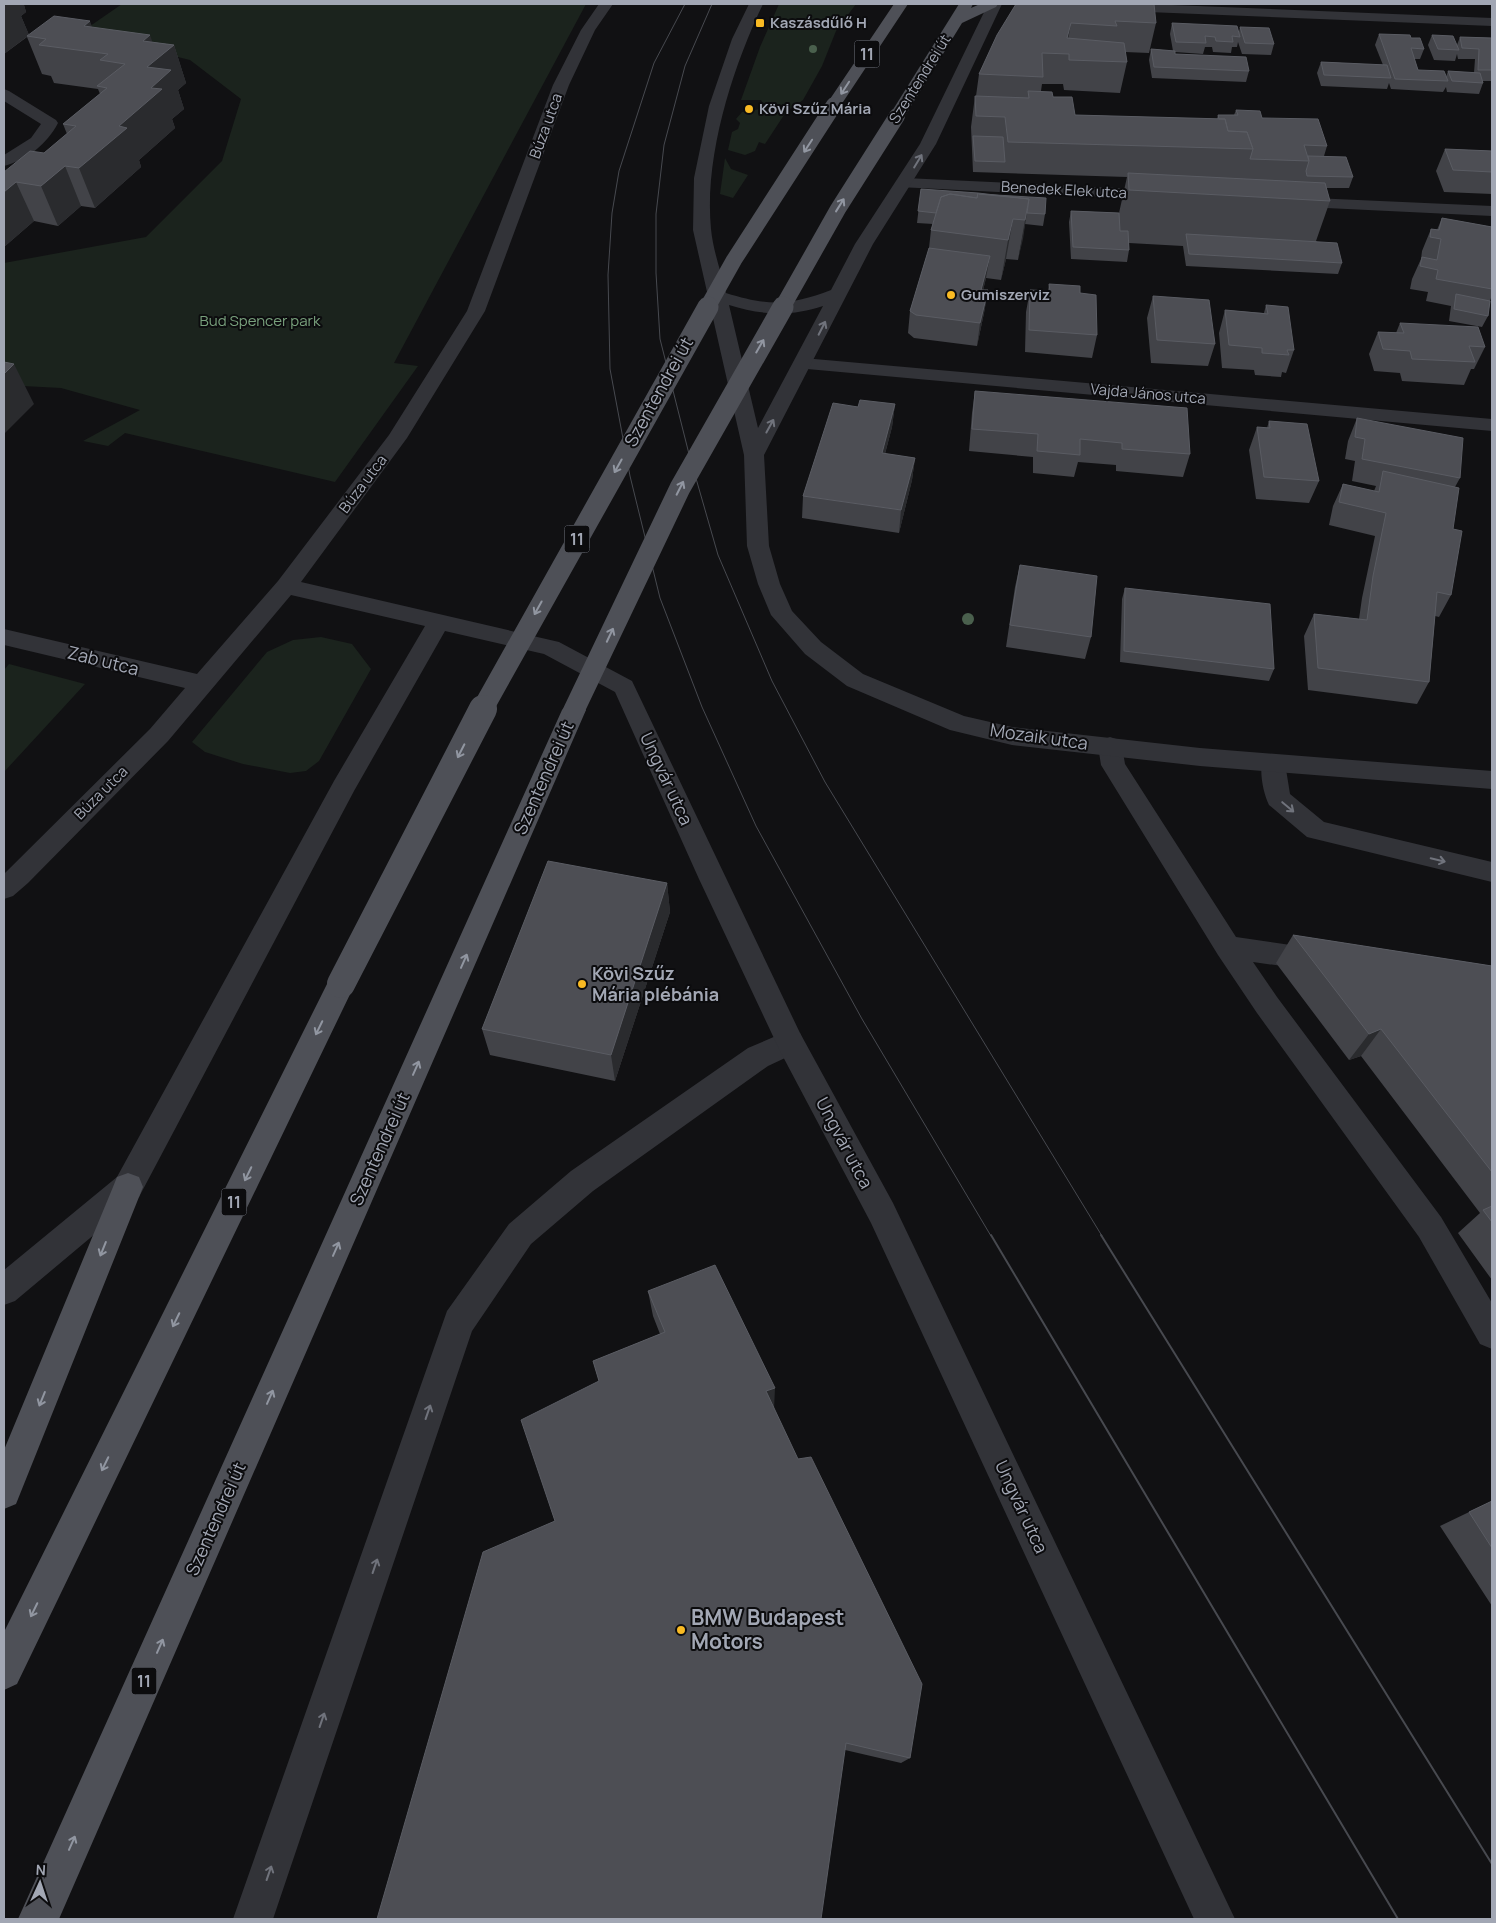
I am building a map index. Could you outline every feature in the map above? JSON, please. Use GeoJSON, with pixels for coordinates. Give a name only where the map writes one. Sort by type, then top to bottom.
{"type":"FeatureCollection","features":[{"type":"Feature","properties":{"kind":"main road","name":"Szentendrei út"},"geometry":{"type":"LineString","coordinates":[[4,1671],[341,984],[507,663],[734,260],[901,4]]}},
{"type":"Feature","properties":{"kind":"main road","name":"Szentendrei út"},"geometry":{"type":"LineString","coordinates":[[38,1919],[574,710],[680,488],[838,208],[966,4]]}},
{"type":"Feature","properties":{"kind":"main road"},"geometry":{"type":"LineString","coordinates":[[956,20],[993,4]]}},
{"type":"Feature","properties":{"kind":"main road"},"geometry":{"type":"LineString","coordinates":[[4,1492],[128,1187]]}},
{"type":"Feature","properties":{"kind":"street","name":"Búza utca"},"geometry":{"type":"LineString","coordinates":[[4,889],[159,735],[286,586],[397,438],[476,311],[561,85],[588,30],[606,4]]}},
{"type":"Feature","properties":{"kind":"street"},"geometry":{"type":"LineString","coordinates":[[754,455],[702,230],[702,178],[717,106],[739,40],[756,4]]}},
{"type":"Feature","properties":{"kind":"street"},"geometry":{"type":"LineString","coordinates":[[754,455],[804,364],[864,244],[905,183],[928,144],[993,4]]}},
{"type":"Feature","properties":{"kind":"street"},"geometry":{"type":"LineString","coordinates":[[1049,4],[1492,22]]}},
{"type":"Feature","properties":{"kind":"street"},"geometry":{"type":"LineString","coordinates":[[4,94],[50,123],[46,132],[25,152],[4,161]]}},
{"type":"Feature","properties":{"kind":"street","name":"Benedek Elek utca"},"geometry":{"type":"LineString","coordinates":[[905,183],[1177,196]]}},
{"type":"Feature","properties":{"kind":"street"},"geometry":{"type":"LineString","coordinates":[[1276,201],[1492,212]]}},
{"type":"Feature","properties":{"kind":"street"},"geometry":{"type":"LineString","coordinates":[[718,296],[743,305],[767,308],[806,306],[840,293]]}},
{"type":"Feature","properties":{"kind":"street","name":"Vajda János utca"},"geometry":{"type":"LineString","coordinates":[[804,364],[1492,425]]}},
{"type":"Feature","properties":{"kind":"street","name":"Mozaik utca"},"geometry":{"type":"LineString","coordinates":[[754,455],[758,546],[768,584],[782,615],[813,648],[855,680],[959,724],[1012,736],[1200,757],[1492,780]]}},
{"type":"Feature","properties":{"kind":"street","name":"Ungvár utca"},"geometry":{"type":"LineString","coordinates":[[286,586],[551,648],[624,687],[712,879],[790,1042],[882,1214],[1215,1919]]}},
{"type":"Feature","properties":{"kind":"street"},"geometry":{"type":"LineString","coordinates":[[4,1290],[128,1187],[343,788],[439,621]]}},
{"type":"Feature","properties":{"kind":"street","name":"Zab utca"},"geometry":{"type":"LineString","coordinates":[[4,637],[202,684]]}},
{"type":"Feature","properties":{"kind":"street"},"geometry":{"type":"LineString","coordinates":[[1110,746],[1113,765],[1228,947],[1267,1005],[1430,1227],[1492,1333]]}},
{"type":"Feature","properties":{"kind":"street"},"geometry":{"type":"LineString","coordinates":[[1273,763],[1278,798],[1316,830],[1491,872]]}},
{"type":"Feature","properties":{"kind":"street"},"geometry":{"type":"LineString","coordinates":[[1228,947],[1344,964]]}},
{"type":"Feature","properties":{"kind":"street"},"geometry":{"type":"LineString","coordinates":[[253,1919],[459,1322],[520,1234],[575,1187],[758,1057],[790,1042]]}},
{"type":"Feature","properties":{"kind":"green space","name":"Bud Spencer park"},"geometry":{"type":"Polygon","coordinates":[[[122,4],[586,4],[394,363],[418,366],[335,482],[125,433],[108,446],[83,441],[140,410],[61,388],[4,385],[4,263],[146,237],[222,161],[241,99],[190,60],[80,33],[122,4]]]}},
{"type":"Feature","properties":{"kind":"green space"},"geometry":{"type":"Polygon","coordinates":[[[779,4],[856,4],[836,31],[822,66],[803,100],[786,112],[765,144],[759,142],[755,151],[745,155],[728,150],[732,132],[738,129],[740,123],[736,119],[742,112],[761,109],[764,105],[761,100],[741,100],[760,47],[779,4]]]}},
{"type":"Feature","properties":{"kind":"green space"},"geometry":{"type":"Polygon","coordinates":[[[725,158],[731,169],[748,175],[733,198],[720,194],[725,158]]]}},
{"type":"Feature","properties":{"kind":"green space"},"geometry":{"type":"Polygon","coordinates":[[[321,637],[352,644],[371,669],[319,761],[306,771],[290,773],[243,764],[205,752],[192,742],[267,652],[293,640],[321,637]]]}},
{"type":"Feature","properties":{"kind":"green space"},"geometry":{"type":"Polygon","coordinates":[[[9,664],[85,684],[4,772],[4,670],[9,664]]]}},
{"type":"Feature","properties":{"kind":"building"},"geometry":{"type":"Polygon","coordinates":[[[1016,4],[1154,4],[1156,23],[1115,21],[1117,26],[1071,23],[1067,38],[1124,43],[1127,62],[1069,60],[1069,54],[1042,53],[1043,77],[979,74],[997,35],[1016,4]]]}},
{"type":"Feature","properties":{"kind":"building"},"geometry":{"type":"Polygon","coordinates":[[[54,16],[90,21],[84,26],[150,35],[143,41],[174,45],[147,67],[171,70],[151,88],[162,89],[119,126],[127,128],[79,168],[65,166],[41,186],[16,182],[4,192],[4,172],[30,151],[44,153],[76,126],[63,124],[107,88],[97,86],[125,64],[100,60],[108,54],[39,45],[46,39],[27,36],[54,16]]]}},
{"type":"Feature","properties":{"kind":"building"},"geometry":{"type":"Polygon","coordinates":[[[1172,23],[1237,26],[1240,37],[1232,36],[1233,42],[1216,41],[1215,37],[1205,36],[1206,43],[1176,42],[1172,23]]]}},
{"type":"Feature","properties":{"kind":"building"},"geometry":{"type":"Polygon","coordinates":[[[1240,27],[1269,28],[1274,44],[1245,43],[1240,27]]]}},
{"type":"Feature","properties":{"kind":"building"},"geometry":{"type":"Polygon","coordinates":[[[1379,34],[1410,35],[1411,38],[1420,38],[1424,49],[1411,48],[1418,70],[1444,71],[1448,81],[1395,79],[1379,34]]]}},
{"type":"Feature","properties":{"kind":"building"},"geometry":{"type":"Polygon","coordinates":[[[1432,35],[1453,36],[1459,50],[1438,49],[1432,35]]]}},
{"type":"Feature","properties":{"kind":"building"},"geometry":{"type":"Polygon","coordinates":[[[1460,37],[1492,38],[1492,70],[1478,70],[1479,49],[1462,48],[1460,37]]]}},
{"type":"Feature","properties":{"kind":"building"},"geometry":{"type":"Polygon","coordinates":[[[1151,49],[1175,51],[1175,54],[1246,57],[1249,71],[1154,67],[1151,49]]]}},
{"type":"Feature","properties":{"kind":"building"},"geometry":{"type":"Polygon","coordinates":[[[1321,62],[1387,65],[1391,78],[1324,75],[1321,62]]]}},
{"type":"Feature","properties":{"kind":"building"},"geometry":{"type":"Polygon","coordinates":[[[1448,71],[1480,73],[1483,83],[1452,81],[1448,71]]]}},
{"type":"Feature","properties":{"kind":"building"},"geometry":{"type":"Polygon","coordinates":[[[1028,91],[1052,92],[1053,97],[1072,97],[1075,115],[1225,119],[1228,131],[1247,132],[1253,149],[1008,142],[1005,117],[976,116],[975,96],[1029,98],[1028,91]]]}},
{"type":"Feature","properties":{"kind":"building"},"geometry":{"type":"Polygon","coordinates":[[[1236,110],[1260,111],[1262,118],[1318,119],[1327,146],[1304,145],[1309,161],[1250,159],[1253,149],[1247,132],[1228,131],[1225,119],[1219,119],[1218,115],[1238,115],[1236,110]]]}},
{"type":"Feature","properties":{"kind":"building"},"geometry":{"type":"Polygon","coordinates":[[[973,136],[1003,137],[1005,162],[975,161],[973,136]]]}},
{"type":"Feature","properties":{"kind":"building"},"geometry":{"type":"Polygon","coordinates":[[[1445,149],[1492,151],[1492,172],[1453,170],[1445,149]]]}},
{"type":"Feature","properties":{"kind":"building"},"geometry":{"type":"Polygon","coordinates":[[[1308,156],[1346,157],[1353,177],[1307,176],[1308,156]]]}},
{"type":"Feature","properties":{"kind":"building"},"geometry":{"type":"Polygon","coordinates":[[[1128,173],[1325,183],[1330,201],[1129,190],[1128,173]]]}},
{"type":"Feature","properties":{"kind":"building"},"geometry":{"type":"Polygon","coordinates":[[[921,189],[978,193],[977,198],[950,194],[941,197],[936,213],[918,211],[921,189]]]}},
{"type":"Feature","properties":{"kind":"building"},"geometry":{"type":"Polygon","coordinates":[[[978,193],[1029,199],[1025,220],[1013,219],[1008,240],[931,230],[941,197],[950,194],[977,198],[978,193]]]}},
{"type":"Feature","properties":{"kind":"building"},"geometry":{"type":"Polygon","coordinates":[[[979,194],[1046,198],[1045,214],[1027,213],[1029,199],[979,194]]]}},
{"type":"Feature","properties":{"kind":"building"},"geometry":{"type":"Polygon","coordinates":[[[1071,211],[1119,213],[1120,231],[1128,231],[1129,250],[1073,247],[1071,211]]]}},
{"type":"Feature","properties":{"kind":"building"},"geometry":{"type":"Polygon","coordinates":[[[1442,218],[1492,227],[1492,289],[1436,279],[1438,270],[1420,266],[1422,257],[1437,260],[1441,239],[1430,237],[1431,229],[1439,230],[1442,218]]]}},
{"type":"Feature","properties":{"kind":"building"},"geometry":{"type":"Polygon","coordinates":[[[1186,234],[1337,243],[1342,263],[1189,254],[1186,234]]]}},
{"type":"Feature","properties":{"kind":"building","name":"Gumiszerviz"},"geometry":{"type":"Polygon","coordinates":[[[929,248],[990,256],[981,290],[988,290],[980,323],[916,315],[910,311],[929,248]]]}},
{"type":"Feature","properties":{"kind":"building"},"geometry":{"type":"Polygon","coordinates":[[[1049,284],[1080,286],[1080,293],[1096,295],[1097,335],[1029,330],[1030,290],[1050,291],[1049,284]]]}},
{"type":"Feature","properties":{"kind":"building"},"geometry":{"type":"Polygon","coordinates":[[[1456,294],[1490,301],[1488,316],[1454,309],[1456,294]]]}},
{"type":"Feature","properties":{"kind":"building"},"geometry":{"type":"Polygon","coordinates":[[[1153,296],[1209,300],[1215,344],[1157,340],[1153,296]]]}},
{"type":"Feature","properties":{"kind":"building"},"geometry":{"type":"Polygon","coordinates":[[[1266,305],[1288,307],[1294,350],[1287,350],[1289,355],[1262,353],[1262,348],[1229,345],[1225,310],[1268,314],[1266,305]]]}},
{"type":"Feature","properties":{"kind":"building"},"geometry":{"type":"Polygon","coordinates":[[[1400,323],[1478,327],[1485,347],[1469,346],[1475,362],[1412,359],[1410,351],[1383,349],[1378,332],[1404,333],[1400,323]]]}},
{"type":"Feature","properties":{"kind":"building"},"geometry":{"type":"Polygon","coordinates":[[[4,362],[14,364],[4,374],[4,362]]]}},
{"type":"Feature","properties":{"kind":"building"},"geometry":{"type":"Polygon","coordinates":[[[975,391],[1187,408],[1190,454],[1122,449],[1122,443],[1080,439],[1080,455],[1037,451],[1038,434],[972,429],[975,391]]]}},
{"type":"Feature","properties":{"kind":"building"},"geometry":{"type":"Polygon","coordinates":[[[860,400],[895,404],[882,453],[915,458],[901,510],[803,496],[833,403],[858,407],[860,400]]]}},
{"type":"Feature","properties":{"kind":"building"},"geometry":{"type":"Polygon","coordinates":[[[1357,418],[1463,438],[1460,478],[1362,459],[1365,439],[1355,437],[1357,418]]]}},
{"type":"Feature","properties":{"kind":"building"},"geometry":{"type":"Polygon","coordinates":[[[1269,421],[1307,424],[1319,481],[1264,477],[1257,427],[1270,428],[1269,421]]]}},
{"type":"Feature","properties":{"kind":"building"},"geometry":{"type":"Polygon","coordinates":[[[1383,471],[1459,488],[1453,529],[1462,531],[1451,595],[1437,592],[1429,682],[1318,668],[1314,614],[1367,620],[1373,576],[1386,513],[1339,502],[1343,484],[1379,492],[1383,471]]]}},
{"type":"Feature","properties":{"kind":"building"},"geometry":{"type":"Polygon","coordinates":[[[1020,565],[1097,576],[1091,637],[1010,625],[1020,565]]]}},
{"type":"Feature","properties":{"kind":"building"},"geometry":{"type":"Polygon","coordinates":[[[1125,588],[1270,604],[1274,669],[1124,651],[1125,588]]]}},
{"type":"Feature","properties":{"kind":"building","name":"Kövi Szűz Mária plébánia"},"geometry":{"type":"Polygon","coordinates":[[[548,861],[667,883],[611,1055],[482,1029],[548,861]]]}},
{"type":"Feature","properties":{"kind":"building"},"geometry":{"type":"Polygon","coordinates":[[[1293,935],[1492,966],[1492,1172],[1381,1029],[1369,1034],[1293,935]]]}},
{"type":"Feature","properties":{"kind":"building"},"geometry":{"type":"Polygon","coordinates":[[[1492,1206],[1492,1222],[1483,1210],[1492,1206]]]}},
{"type":"Feature","properties":{"kind":"building","name":"BMW Budapest Motors"},"geometry":{"type":"Polygon","coordinates":[[[715,1265],[775,1388],[766,1391],[798,1459],[811,1457],[922,1684],[910,1758],[846,1743],[821,1919],[377,1919],[483,1552],[555,1521],[521,1420],[599,1381],[593,1361],[665,1332],[648,1291],[715,1265]]]}},
{"type":"Feature","properties":{"kind":"building"},"geometry":{"type":"Polygon","coordinates":[[[1492,1501],[1492,1548],[1469,1512],[1492,1501]]]}},
{"type":"Feature","properties":{"kind":"tram line"},"geometry":{"type":"LineString","coordinates":[[685,4],[654,63],[619,171],[612,213],[608,275],[610,369],[630,476],[660,598],[702,707],[756,826],[862,1019],[991,1236]]}},
{"type":"Feature","properties":{"kind":"tram line"},"geometry":{"type":"LineString","coordinates":[[712,4],[685,66],[664,145],[656,214],[656,273],[660,339],[689,454],[718,555],[772,681],[825,782],[1102,1236]]}},
{"type":"Feature","properties":{"kind":"tram line"},"geometry":{"type":"LineString","coordinates":[[991,1235],[1398,1919]]}},
{"type":"Feature","properties":{"kind":"tram line"},"geometry":{"type":"LineString","coordinates":[[1101,1235],[1492,1864]]}},
{"type":"Feature","properties":{"kind":"place","name":"Kaszásdűlő H"},"geometry":{"type":"Point","coordinates":[760,23]}},
{"type":"Feature","properties":{"kind":"place","name":"Kövi Szűz Mária"},"geometry":{"type":"Point","coordinates":[749,109]}},
{"type":"Feature","properties":{"kind":"place","name":"Gumiszerviz"},"geometry":{"type":"Point","coordinates":[951,295]}},
{"type":"Feature","properties":{"kind":"place","name":"Kövi Szűz Mária plébánia"},"geometry":{"type":"Point","coordinates":[582,984]}},
{"type":"Feature","properties":{"kind":"place","name":"BMW Budapest Motors"},"geometry":{"type":"Point","coordinates":[681,1630]}}]}
